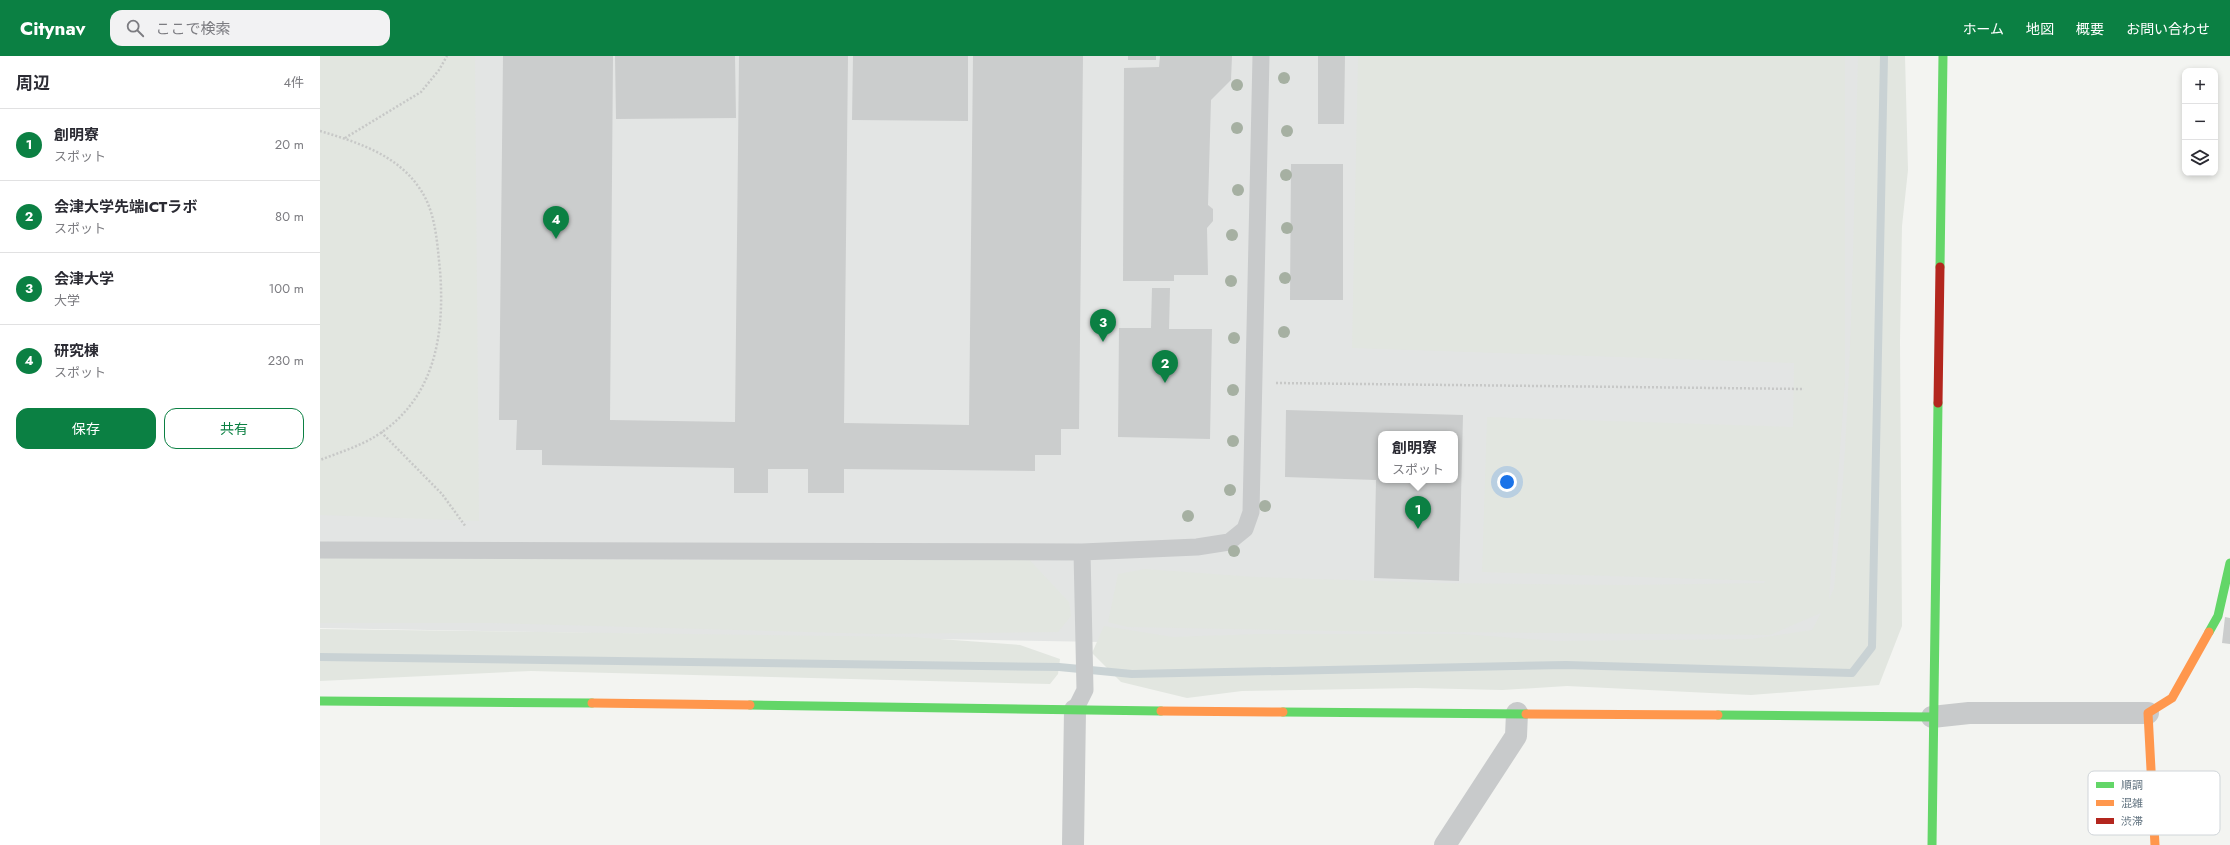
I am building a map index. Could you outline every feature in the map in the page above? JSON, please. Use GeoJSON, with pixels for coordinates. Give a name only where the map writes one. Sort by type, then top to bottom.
{"type":"FeatureCollection","features":[{"type":"Feature","properties":{"kind":"street"},"geometry":{"type":"LineString","coordinates":[[1932,845],[1932,717],[1941,320],[1943,56]]}},
{"type":"Feature","properties":{"kind":"street"},"geometry":{"type":"LineString","coordinates":[[320,701],[659,703],[1075,710],[1932,717],[1969,713],[2148,713],[2172,698],[2218,616],[2230,563]]}},
{"type":"Feature","properties":{"kind":"street"},"geometry":{"type":"LineString","coordinates":[[1073,845],[1075,710]]}},
{"type":"Feature","properties":{"kind":"street"},"geometry":{"type":"LineString","coordinates":[[1445,845],[1516,736],[1517,713]]}},
{"type":"Feature","properties":{"kind":"street"},"geometry":{"type":"LineString","coordinates":[[2148,713],[2151,771]]}},
{"type":"Feature","properties":{"kind":"street"},"geometry":{"type":"LineString","coordinates":[[2154,835],[2154,845]]}},
{"type":"Feature","properties":{"kind":"lane"},"geometry":{"type":"LineString","coordinates":[[320,550],[1082,552],[1197,547],[1229,542],[1245,529],[1251,512],[1261,56]]}},
{"type":"Feature","properties":{"kind":"lane"},"geometry":{"type":"LineString","coordinates":[[1075,710],[1085,690],[1082,552]]}},
{"type":"Feature","properties":{"kind":"path"},"geometry":{"type":"LineString","coordinates":[[345,139],[421,92],[439,70],[447,56]]}},
{"type":"Feature","properties":{"kind":"path"},"geometry":{"type":"LineString","coordinates":[[320,131],[367,146],[397,165],[420,188],[430,206],[437,236],[441,325],[436,354],[425,381],[406,411],[376,436],[320,460]]}},
{"type":"Feature","properties":{"kind":"path"},"geometry":{"type":"LineString","coordinates":[[1255,382],[1804,389]]}},
{"type":"Feature","properties":{"kind":"path"},"geometry":{"type":"LineString","coordinates":[[381,432],[442,494],[467,529]]}},
{"type":"Feature","properties":{"kind":"shaded area"},"geometry":{"type":"Polygon","coordinates":[[[320,56],[1893,56],[1878,656],[320,628],[320,56]]]}},
{"type":"Feature","properties":{"kind":"shaded area"},"geometry":{"type":"Polygon","coordinates":[[[320,56],[475,56],[479,521],[320,515],[320,56]]]}},
{"type":"Feature","properties":{"kind":"shaded area"},"geometry":{"type":"Polygon","coordinates":[[[1358,56],[1845,56],[1845,383],[1829,599],[1834,588],[1845,455],[1851,322],[1858,56],[1905,56],[1908,170],[1902,226],[1900,341],[1902,626],[1879,685],[1751,695],[1567,686],[1502,690],[1416,688],[1242,691],[1187,698],[1121,682],[1092,653],[1104,626],[1173,637],[1256,634],[1462,634],[1556,641],[1751,639],[1812,630],[1821,613],[1770,635],[1338,631],[1128,627],[1108,622],[1118,574],[1145,569],[1255,577],[1443,583],[1626,585],[1764,583],[1765,581],[1482,572],[1487,417],[1793,427],[1794,363],[1352,348],[1358,56]]]}},
{"type":"Feature","properties":{"kind":"shaded area"},"geometry":{"type":"Polygon","coordinates":[[[917,552],[1022,552],[1069,602],[1071,616],[1058,632],[877,634],[491,623],[320,623],[320,558],[713,560],[917,552]]]}},
{"type":"Feature","properties":{"kind":"shaded area"},"geometry":{"type":"Polygon","coordinates":[[[320,629],[913,637],[1020,645],[1060,659],[1058,674],[1050,684],[531,671],[320,681],[320,629]]]}},
{"type":"Feature","properties":{"kind":"building"},"geometry":{"type":"Polygon","coordinates":[[[503,56],[613,56],[610,420],[735,422],[739,56],[848,56],[844,423],[969,425],[973,56],[1083,56],[1079,429],[1061,429],[1061,455],[1035,455],[1035,471],[844,469],[844,493],[808,493],[808,469],[768,469],[768,493],[734,493],[734,468],[542,465],[542,450],[516,450],[517,420],[499,420],[503,56]]]}},
{"type":"Feature","properties":{"kind":"building"},"geometry":{"type":"Polygon","coordinates":[[[615,56],[735,56],[736,118],[616,119],[615,56]]]}},
{"type":"Feature","properties":{"kind":"building"},"geometry":{"type":"Polygon","coordinates":[[[853,56],[968,56],[968,121],[852,120],[853,56]]]}},
{"type":"Feature","properties":{"kind":"building"},"geometry":{"type":"Polygon","coordinates":[[[1128,56],[1156,56],[1156,60],[1128,60],[1128,56]]]}},
{"type":"Feature","properties":{"kind":"building"},"geometry":{"type":"Polygon","coordinates":[[[1160,56],[1232,56],[1231,80],[1211,100],[1208,205],[1213,209],[1213,221],[1207,228],[1208,275],[1174,275],[1174,281],[1123,281],[1124,68],[1159,67],[1160,56]]]}},
{"type":"Feature","properties":{"kind":"building"},"geometry":{"type":"Polygon","coordinates":[[[1318,56],[1345,56],[1344,124],[1318,124],[1318,56]]]}},
{"type":"Feature","properties":{"kind":"building"},"geometry":{"type":"Polygon","coordinates":[[[1291,164],[1343,164],[1343,300],[1290,300],[1291,164]]]}},
{"type":"Feature","properties":{"kind":"building"},"geometry":{"type":"Polygon","coordinates":[[[1152,288],[1170,288],[1169,329],[1212,329],[1210,439],[1118,437],[1119,328],[1151,328],[1152,288]]]}},
{"type":"Feature","properties":{"kind":"building"},"geometry":{"type":"Polygon","coordinates":[[[1286,410],[1463,415],[1459,581],[1374,578],[1376,480],[1285,477],[1286,410]]]}},
{"type":"Feature","properties":{"kind":"building"},"geometry":{"type":"Polygon","coordinates":[[[2225,617],[2230,618],[2230,644],[2222,643],[2225,617]]]}},
{"type":"Feature","properties":{"kind":"waterway"},"geometry":{"type":"LineString","coordinates":[[320,657],[1059,667],[1132,674],[1566,665],[1852,673],[1872,647],[1884,56]]}},
{"type":"Feature","properties":{"kind":"traffic: fast"},"geometry":{"type":"LineString","coordinates":[[1940,267],[1943,56]]}},
{"type":"Feature","properties":{"kind":"traffic: fast"},"geometry":{"type":"LineString","coordinates":[[1932,845],[1938,403]]}},
{"type":"Feature","properties":{"kind":"traffic: fast"},"geometry":{"type":"LineString","coordinates":[[2209,632],[2218,616],[2230,563]]}},
{"type":"Feature","properties":{"kind":"traffic: fast"},"geometry":{"type":"LineString","coordinates":[[320,701],[592,703]]}},
{"type":"Feature","properties":{"kind":"traffic: fast"},"geometry":{"type":"LineString","coordinates":[[750,705],[1161,711]]}},
{"type":"Feature","properties":{"kind":"traffic: fast"},"geometry":{"type":"LineString","coordinates":[[1283,712],[1526,714]]}},
{"type":"Feature","properties":{"kind":"traffic: fast"},"geometry":{"type":"LineString","coordinates":[[1718,715],[1932,717]]}},
{"type":"Feature","properties":{"kind":"traffic: slow"},"geometry":{"type":"LineString","coordinates":[[2151,771],[2148,713],[2172,698],[2209,632]]}},
{"type":"Feature","properties":{"kind":"traffic: slow"},"geometry":{"type":"LineString","coordinates":[[592,703],[750,705]]}},
{"type":"Feature","properties":{"kind":"traffic: slow"},"geometry":{"type":"LineString","coordinates":[[1161,711],[1283,712]]}},
{"type":"Feature","properties":{"kind":"traffic: slow"},"geometry":{"type":"LineString","coordinates":[[1526,714],[1718,715]]}},
{"type":"Feature","properties":{"kind":"traffic: slow"},"geometry":{"type":"LineString","coordinates":[[2154,835],[2155,845]]}},
{"type":"Feature","properties":{"kind":"traffic: jam"},"geometry":{"type":"LineString","coordinates":[[1938,403],[1940,267]]}},
{"type":"Feature","properties":{"kind":"place","name":"研究棟"},"geometry":{"type":"Point","coordinates":[556,239]}},
{"type":"Feature","properties":{"kind":"place","name":"会津大学"},"geometry":{"type":"Point","coordinates":[1103,342]}},
{"type":"Feature","properties":{"kind":"place","name":"会津大学先端ICTラボ"},"geometry":{"type":"Point","coordinates":[1165,383]}},
{"type":"Feature","properties":{"kind":"place","name":"創明寮"},"geometry":{"type":"Point","coordinates":[1418,529]}}]}
